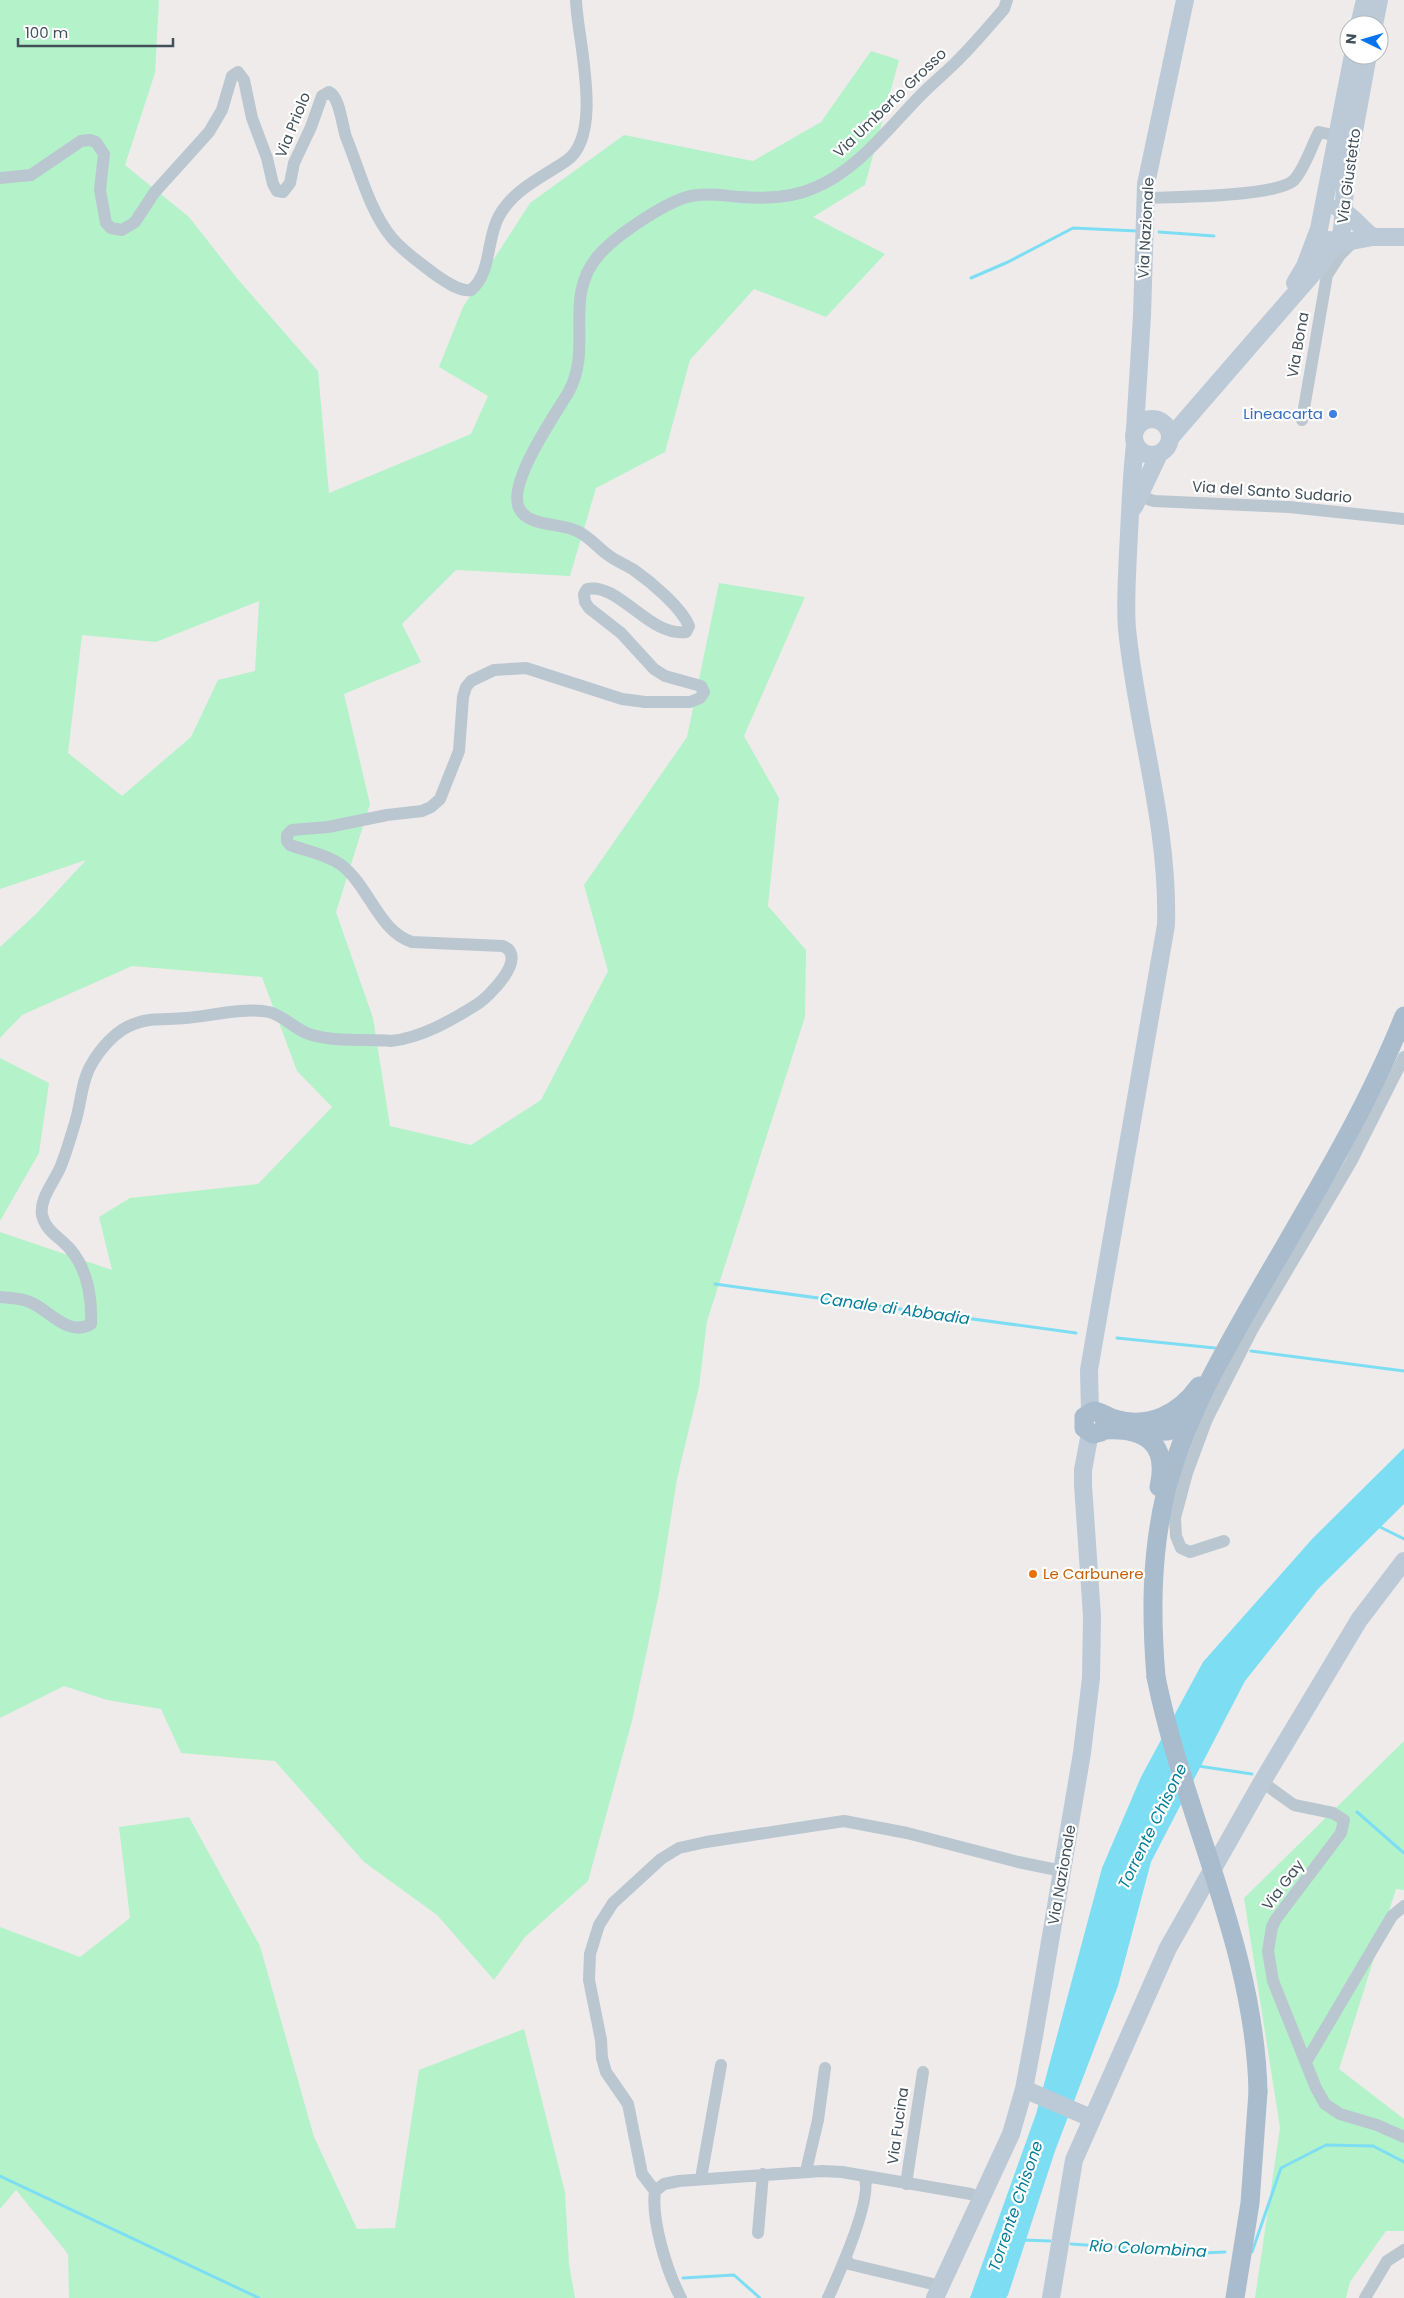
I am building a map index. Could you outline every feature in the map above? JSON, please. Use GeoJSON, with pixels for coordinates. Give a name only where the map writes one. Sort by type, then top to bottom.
{"type":"FeatureCollection","features":[{"type":"Feature","properties":{"kind":"main road","name":"Via Nazionale"},"geometry":{"type":"LineString","coordinates":[[938,2292],[1011,2134],[1024,2089],[1082,1753],[1092,1678],[1092,1616],[1083,1484],[1084,1461],[1097,1422],[1089,1370],[1166,925],[1164,850],[1135,689],[1127,627],[1130,516],[1146,184],[1185,0]]}},
{"type":"Feature","properties":{"kind":"main road"},"geometry":{"type":"LineString","coordinates":[[1361,15],[1365,0]]}},
{"type":"Feature","properties":{"kind":"main road"},"geometry":{"type":"LineString","coordinates":[[1376,15],[1379,0]]}},
{"type":"Feature","properties":{"kind":"main road","name":"Via Giustetto"},"geometry":{"type":"LineString","coordinates":[[1281,307],[1305,266],[1319,228],[1351,65]]}},
{"type":"Feature","properties":{"kind":"main road","name":"Via Giustetto"},"geometry":{"type":"LineString","coordinates":[[1170,438],[1330,251],[1342,230],[1346,175],[1366,65]]}},
{"type":"Feature","properties":{"kind":"main road"},"geometry":{"type":"LineString","coordinates":[[1324,202],[1343,210],[1373,237]]}},
{"type":"Feature","properties":{"kind":"main road"},"geometry":{"type":"LineString","coordinates":[[1319,228],[1330,251],[1356,240],[1373,237],[1404,237]]}},
{"type":"Feature","properties":{"kind":"main road"},"geometry":{"type":"LineString","coordinates":[[1137,394],[1143,409],[1157,419],[1168,428],[1170,438],[1167,448],[1159,454],[1153,455],[1142,452],[1135,437],[1142,421],[1157,419]]}},
{"type":"Feature","properties":{"kind":"main road","name":"Via Giustetto"},"geometry":{"type":"LineString","coordinates":[[1157,419],[1197,405]]}},
{"type":"Feature","properties":{"kind":"main road"},"geometry":{"type":"LineString","coordinates":[[1130,516],[1159,454]]}},
{"type":"Feature","properties":{"kind":"main road"},"geometry":{"type":"LineString","coordinates":[[1235,2298],[1250,2203],[1258,2092],[1257,2064],[1249,2006],[1237,1950],[1176,1757],[1156,1676],[1152,1596],[1156,1545],[1166,1495],[1188,1425],[1200,1396],[1341,1149],[1372,1089],[1404,1016]]}},
{"type":"Feature","properties":{"kind":"main road"},"geometry":{"type":"LineString","coordinates":[[1097,1422],[1116,1420],[1139,1422],[1152,1421],[1164,1417],[1178,1409],[1194,1393],[1221,1357]]}},
{"type":"Feature","properties":{"kind":"main road"},"geometry":{"type":"LineString","coordinates":[[1097,1422],[1118,1429],[1136,1432],[1167,1431],[1188,1425]]}},
{"type":"Feature","properties":{"kind":"main road"},"geometry":{"type":"LineString","coordinates":[[1136,1432],[1152,1442],[1161,1457],[1162,1464],[1152,1515],[1145,1577],[1145,1622],[1153,1643]]}},
{"type":"Feature","properties":{"kind":"main road"},"geometry":{"type":"LineString","coordinates":[[1051,2298],[1074,2160],[1168,1948],[1262,1782],[1359,1620],[1404,1561]]}},
{"type":"Feature","properties":{"kind":"main road"},"geometry":{"type":"LineString","coordinates":[[1024,2089],[1091,2118]]}},
{"type":"Feature","properties":{"kind":"street","name":"Via Priolo"},"geometry":{"type":"LineString","coordinates":[[0,178],[31,176],[81,141],[90,140],[96,142],[104,154],[100,190],[103,214],[106,223],[111,228],[122,230],[135,222],[154,193],[209,132],[222,110],[232,76],[238,72],[244,80],[248,106],[267,158],[272,184],[276,190],[283,192],[290,182],[294,163],[311,128],[322,96],[330,92],[336,99],[346,138],[372,203],[384,227],[401,247],[439,277],[462,290],[471,290],[482,276],[494,229],[507,204],[517,193],[545,172],[567,160],[577,149],[582,134],[586,107],[586,74],[576,0]]}},
{"type":"Feature","properties":{"kind":"street","name":"Via Umberto Grosso"},"geometry":{"type":"LineString","coordinates":[[0,1297],[30,1302],[70,1328],[82,1329],[91,1324],[89,1286],[80,1265],[70,1249],[46,1226],[42,1213],[45,1198],[62,1164],[90,1067],[98,1055],[121,1031],[132,1024],[150,1019],[183,1018],[254,1011],[269,1012],[312,1035],[391,1041],[404,1040],[425,1032],[478,1004],[507,973],[512,963],[512,955],[503,946],[412,942],[401,938],[392,930],[356,880],[341,865],[329,858],[290,845],[287,841],[287,835],[292,830],[328,827],[387,815],[422,811],[431,807],[440,798],[458,751],[463,697],[466,687],[471,681],[494,670],[526,668],[622,699],[690,702],[700,698],[704,692],[701,686],[670,678],[654,669],[621,633],[589,608],[585,602],[584,594],[587,589],[600,590],[613,596],[649,622],[679,633],[686,632],[689,626],[686,618],[655,587],[635,571],[608,555],[590,539],[571,528],[540,522],[525,516],[517,503],[520,483],[537,444],[577,373],[579,297],[584,275],[599,255],[620,237],[670,202],[696,195],[744,198],[788,197],[816,188],[843,171],[872,147],[929,87],[959,60],[1004,9],[1006,0]]}},
{"type":"Feature","properties":{"kind":"street"},"geometry":{"type":"LineString","coordinates":[[1146,198],[1222,197],[1288,185],[1298,175],[1319,132],[1338,136]]}},
{"type":"Feature","properties":{"kind":"street"},"geometry":{"type":"LineString","coordinates":[[1328,275],[1340,255],[1356,240]]}},
{"type":"Feature","properties":{"kind":"street"},"geometry":{"type":"LineString","coordinates":[[1328,275],[1330,251]]}},
{"type":"Feature","properties":{"kind":"street","name":"Via Bona"},"geometry":{"type":"LineString","coordinates":[[1302,420],[1328,275]]}},
{"type":"Feature","properties":{"kind":"street","name":"Via del Santo Sudario"},"geometry":{"type":"LineString","coordinates":[[1139,496],[1154,501],[1289,507],[1404,519]]}},
{"type":"Feature","properties":{"kind":"street"},"geometry":{"type":"LineString","coordinates":[[1224,1541],[1190,1552],[1181,1548],[1176,1536],[1176,1518],[1180,1500],[1187,1473],[1203,1428],[1252,1330],[1351,1162],[1404,1057]]}},
{"type":"Feature","properties":{"kind":"street","name":"Via Gay"},"geometry":{"type":"LineString","coordinates":[[1262,1782],[1294,1805],[1333,1812],[1344,1820],[1341,1833],[1276,1919],[1269,1938],[1268,1952],[1273,1981],[1325,2104],[1340,2114],[1377,2125],[1404,2137]]}},
{"type":"Feature","properties":{"kind":"street"},"geometry":{"type":"LineString","coordinates":[[682,2298],[669,2275],[653,2204],[655,2191],[642,2174],[637,2160],[632,2116],[628,2104],[611,2082],[602,2058],[590,1972],[590,1954],[599,1925],[613,1903],[661,1859],[679,1848],[706,1842],[844,1821],[907,1832],[1018,1862],[1062,1871]]}},
{"type":"Feature","properties":{"kind":"street"},"geometry":{"type":"LineString","coordinates":[[1306,2062],[1392,1916],[1404,1906]]}},
{"type":"Feature","properties":{"kind":"street"},"geometry":{"type":"LineString","coordinates":[[701,2178],[721,2064]]}},
{"type":"Feature","properties":{"kind":"street"},"geometry":{"type":"LineString","coordinates":[[806,2171],[818,2120],[825,2068]]}},
{"type":"Feature","properties":{"kind":"street","name":"Via Fucina"},"geometry":{"type":"LineString","coordinates":[[906,2184],[923,2072]]}},
{"type":"Feature","properties":{"kind":"street","name":"Via Fucina"},"geometry":{"type":"LineString","coordinates":[[655,2191],[664,2184],[701,2178],[806,2171],[842,2172],[970,2194],[981,2198]]}},
{"type":"Feature","properties":{"kind":"street"},"geometry":{"type":"LineString","coordinates":[[758,2233],[763,2174]]}},
{"type":"Feature","properties":{"kind":"street"},"geometry":{"type":"LineString","coordinates":[[828,2298],[846,2258],[859,2221],[866,2185],[864,2176]]}},
{"type":"Feature","properties":{"kind":"street"},"geometry":{"type":"LineString","coordinates":[[1365,2298],[1387,2261],[1404,2250]]}},
{"type":"Feature","properties":{"kind":"street"},"geometry":{"type":"LineString","coordinates":[[846,2258],[849,2264],[938,2292]]}},
{"type":"Feature","properties":{"kind":"green space"},"geometry":{"type":"Polygon","coordinates":[[[0,0],[159,0],[155,73],[125,165],[189,217],[236,277],[318,371],[329,493],[471,434],[488,396],[439,367],[463,307],[530,203],[624,135],[753,161],[821,122],[871,51],[899,60],[865,185],[813,217],[885,254],[826,317],[754,289],[690,360],[665,452],[596,488],[570,576],[456,570],[402,624],[421,662],[344,694],[370,804],[336,912],[373,1018],[390,1126],[471,1145],[541,1100],[608,971],[584,885],[687,737],[719,583],[805,597],[744,736],[779,798],[768,906],[806,950],[805,1017],[707,1321],[699,1387],[677,1479],[659,1593],[632,1721],[588,1881],[525,1937],[494,1980],[437,1915],[364,1862],[275,1761],[181,1753],[161,1709],[107,1700],[64,1686],[0,1718],[0,1232],[112,1270],[99,1217],[130,1198],[258,1184],[332,1107],[297,1071],[262,977],[132,966],[22,1015],[0,1038],[0,947],[36,914],[86,860],[0,889],[0,0]],[[259,601],[156,642],[82,635],[68,753],[122,796],[191,737],[218,680],[255,671],[259,601]]]}},
{"type":"Feature","properties":{"kind":"green space"},"geometry":{"type":"Polygon","coordinates":[[[0,1058],[49,1083],[39,1153],[0,1221],[0,1058]]]}},
{"type":"Feature","properties":{"kind":"green space"},"geometry":{"type":"Polygon","coordinates":[[[1404,1741],[1404,1890],[1396,1889],[1339,2069],[1404,2119],[1404,2231],[1386,2231],[1350,2282],[1346,2298],[1255,2298],[1280,2128],[1244,1898],[1404,1741]]]}},
{"type":"Feature","properties":{"kind":"green space"},"geometry":{"type":"Polygon","coordinates":[[[189,1817],[260,1946],[314,2137],[357,2229],[395,2228],[419,2070],[524,2029],[565,2192],[569,2264],[575,2298],[69,2298],[68,2254],[16,2190],[0,2209],[0,1927],[80,1957],[130,1918],[119,1827],[189,1817]]]}},
{"type":"Feature","properties":{"kind":"water","name":"Torrente Chisone"},"geometry":{"type":"Polygon","coordinates":[[[1404,1448],[1404,1504],[1318,1589],[1245,1681],[1151,1862],[1118,1986],[1055,2151],[1008,2295],[1006,2298],[970,2298],[1036,2114],[1102,1868],[1141,1777],[1203,1662],[1313,1538],[1404,1448]]]}},
{"type":"Feature","properties":{"kind":"waterway","name":"Canale di Abbadia"},"geometry":{"type":"LineString","coordinates":[[971,278],[1008,262],[1073,228],[1137,231]]}},
{"type":"Feature","properties":{"kind":"waterway","name":"Canale di Abbadia"},"geometry":{"type":"LineString","coordinates":[[1159,232],[1214,236]]}},
{"type":"Feature","properties":{"kind":"waterway","name":"Canale di Abbadia"},"geometry":{"type":"LineString","coordinates":[[715,1284],[1076,1333]]}},
{"type":"Feature","properties":{"kind":"waterway","name":"Canale di Abbadia"},"geometry":{"type":"LineString","coordinates":[[1117,1338],[1215,1348]]}},
{"type":"Feature","properties":{"kind":"waterway","name":"Canale di Abbadia"},"geometry":{"type":"LineString","coordinates":[[1251,1351],[1404,1371]]}},
{"type":"Feature","properties":{"kind":"waterway"},"geometry":{"type":"LineString","coordinates":[[1378,1526],[1404,1539]]}},
{"type":"Feature","properties":{"kind":"waterway","name":"Torrente Chisone"},"geometry":{"type":"LineString","coordinates":[[1198,1766],[1252,1774]]}},
{"type":"Feature","properties":{"kind":"waterway"},"geometry":{"type":"LineString","coordinates":[[1357,1812],[1404,1853]]}},
{"type":"Feature","properties":{"kind":"waterway","name":"Rio Colombina"},"geometry":{"type":"LineString","coordinates":[[1252,2252],[1281,2168],[1326,2145],[1373,2146],[1404,2162]]}},
{"type":"Feature","properties":{"kind":"waterway"},"geometry":{"type":"LineString","coordinates":[[0,2176],[259,2298]]}},
{"type":"Feature","properties":{"kind":"waterway","name":"Rio Colombina"},"geometry":{"type":"LineString","coordinates":[[1023,2240],[1050,2241]]}},
{"type":"Feature","properties":{"kind":"waterway","name":"Rio Colombina"},"geometry":{"type":"LineString","coordinates":[[1071,2244],[1201,2253],[1225,2252]]}},
{"type":"Feature","properties":{"kind":"waterway","name":"Canale di Abbadia"},"geometry":{"type":"LineString","coordinates":[[683,2278],[734,2275],[760,2298]]}},
{"type":"Feature","properties":{"kind":"place","name":"Lineacarta"},"geometry":{"type":"Point","coordinates":[1333,414]}},
{"type":"Feature","properties":{"kind":"place","name":"Le Carbunere"},"geometry":{"type":"Point","coordinates":[1033,1574]}}]}
